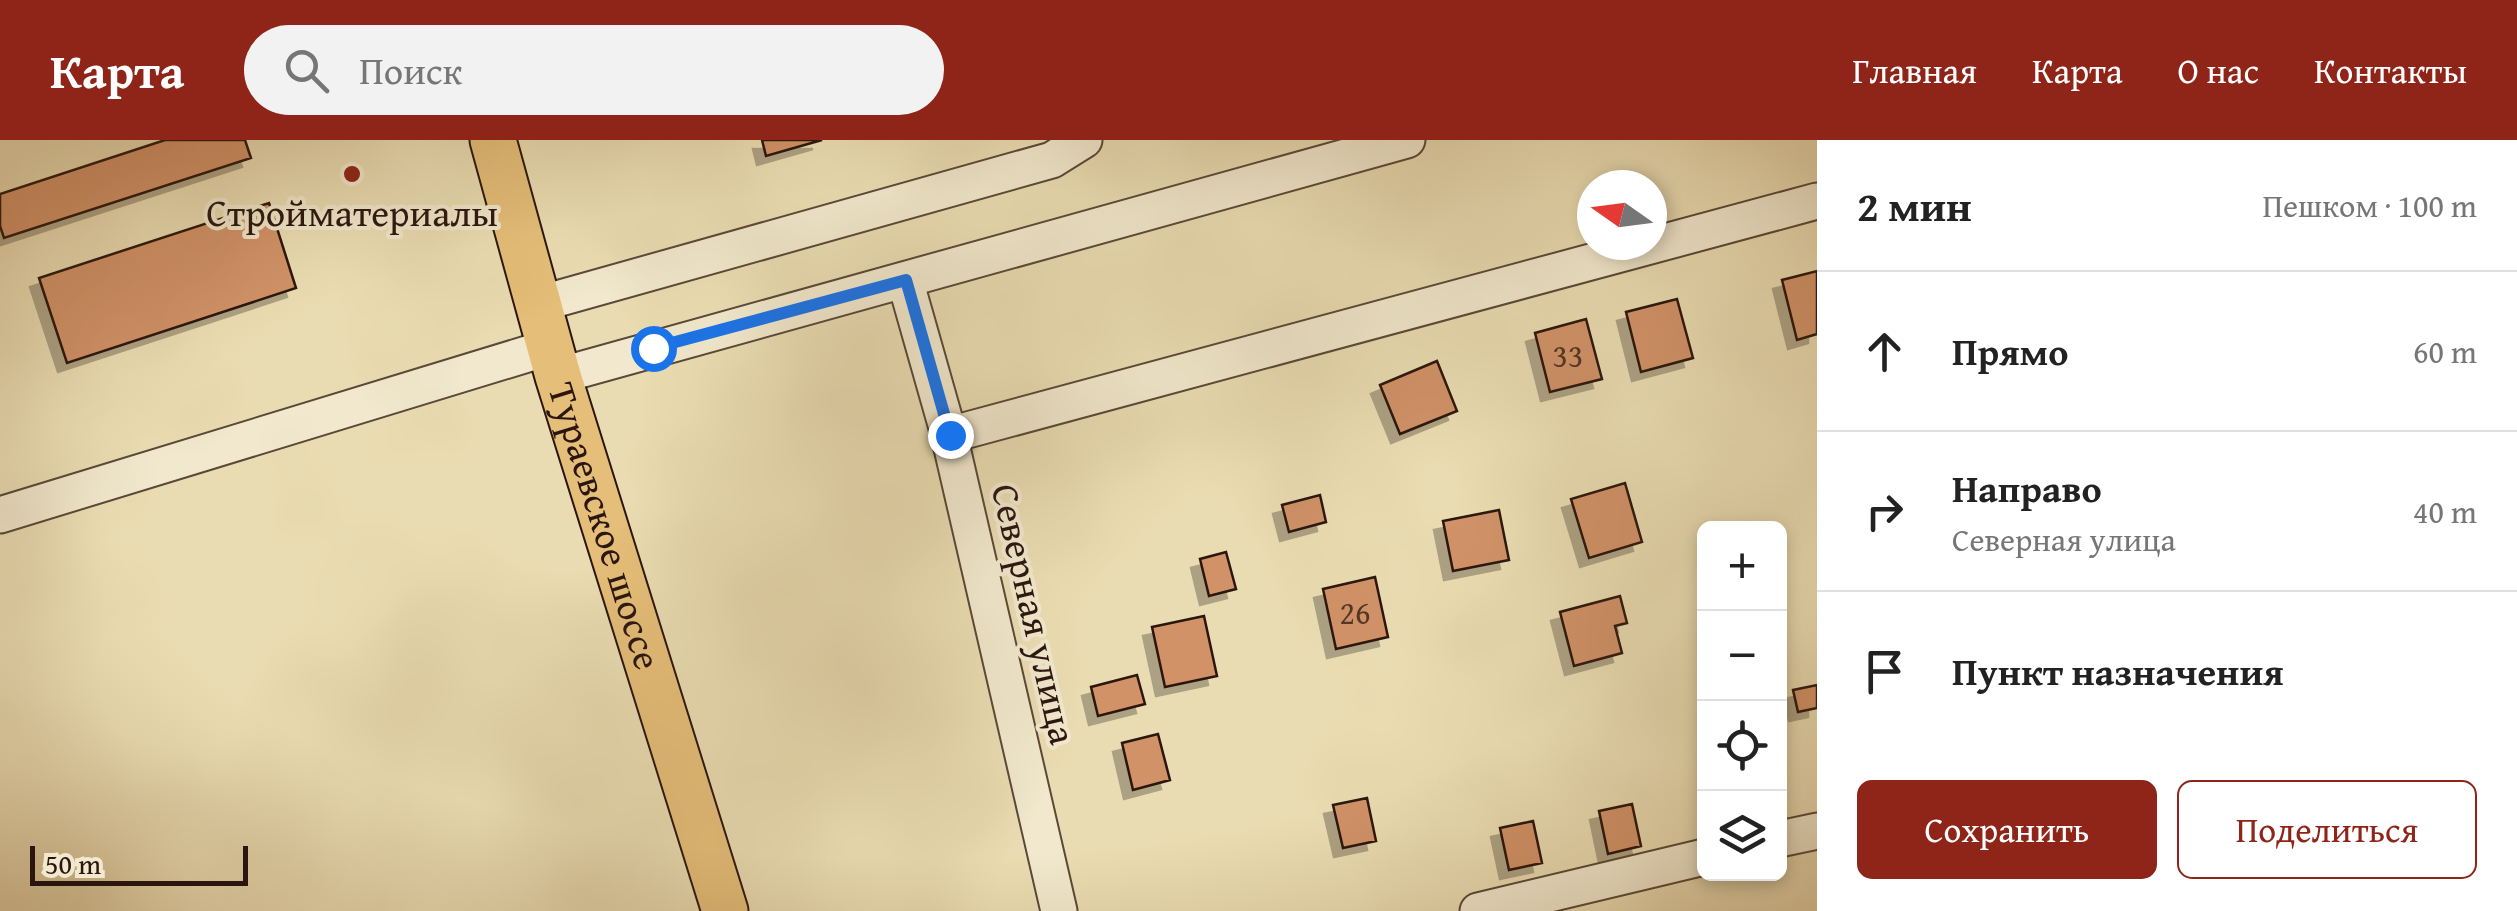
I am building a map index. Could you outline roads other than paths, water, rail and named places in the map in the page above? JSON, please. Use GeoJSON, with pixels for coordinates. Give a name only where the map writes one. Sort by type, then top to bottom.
{"type":"FeatureCollection","features":[{"type":"Feature","properties":{"kind":"main road","name":"Тураевское шоссе"},"geometry":{"type":"LineString","coordinates":[[493,140],[549,342],[725,911]]}},
{"type":"Feature","properties":{"kind":"lane"},"geometry":{"type":"LineString","coordinates":[[0,516],[549,342],[1052,160],[1084,140]]}},
{"type":"Feature","properties":{"kind":"lane"},"geometry":{"type":"LineString","coordinates":[[549,342],[906,280],[1407,140]]}},
{"type":"Feature","properties":{"kind":"lane"},"geometry":{"type":"LineString","coordinates":[[950,435],[1817,201]]}},
{"type":"Feature","properties":{"kind":"lane","name":"Северная улица"},"geometry":{"type":"LineString","coordinates":[[906,280],[950,435],[1059,911]]}},
{"type":"Feature","properties":{"kind":"lane"},"geometry":{"type":"LineString","coordinates":[[1787,838],[1817,830]]}},
{"type":"Feature","properties":{"kind":"lane"},"geometry":{"type":"LineString","coordinates":[[1478,911],[1697,859]]}},
{"type":"Feature","properties":{"kind":"place","name":"Стройматериалы"},"geometry":{"type":"Point","coordinates":[352,174]}}]}
